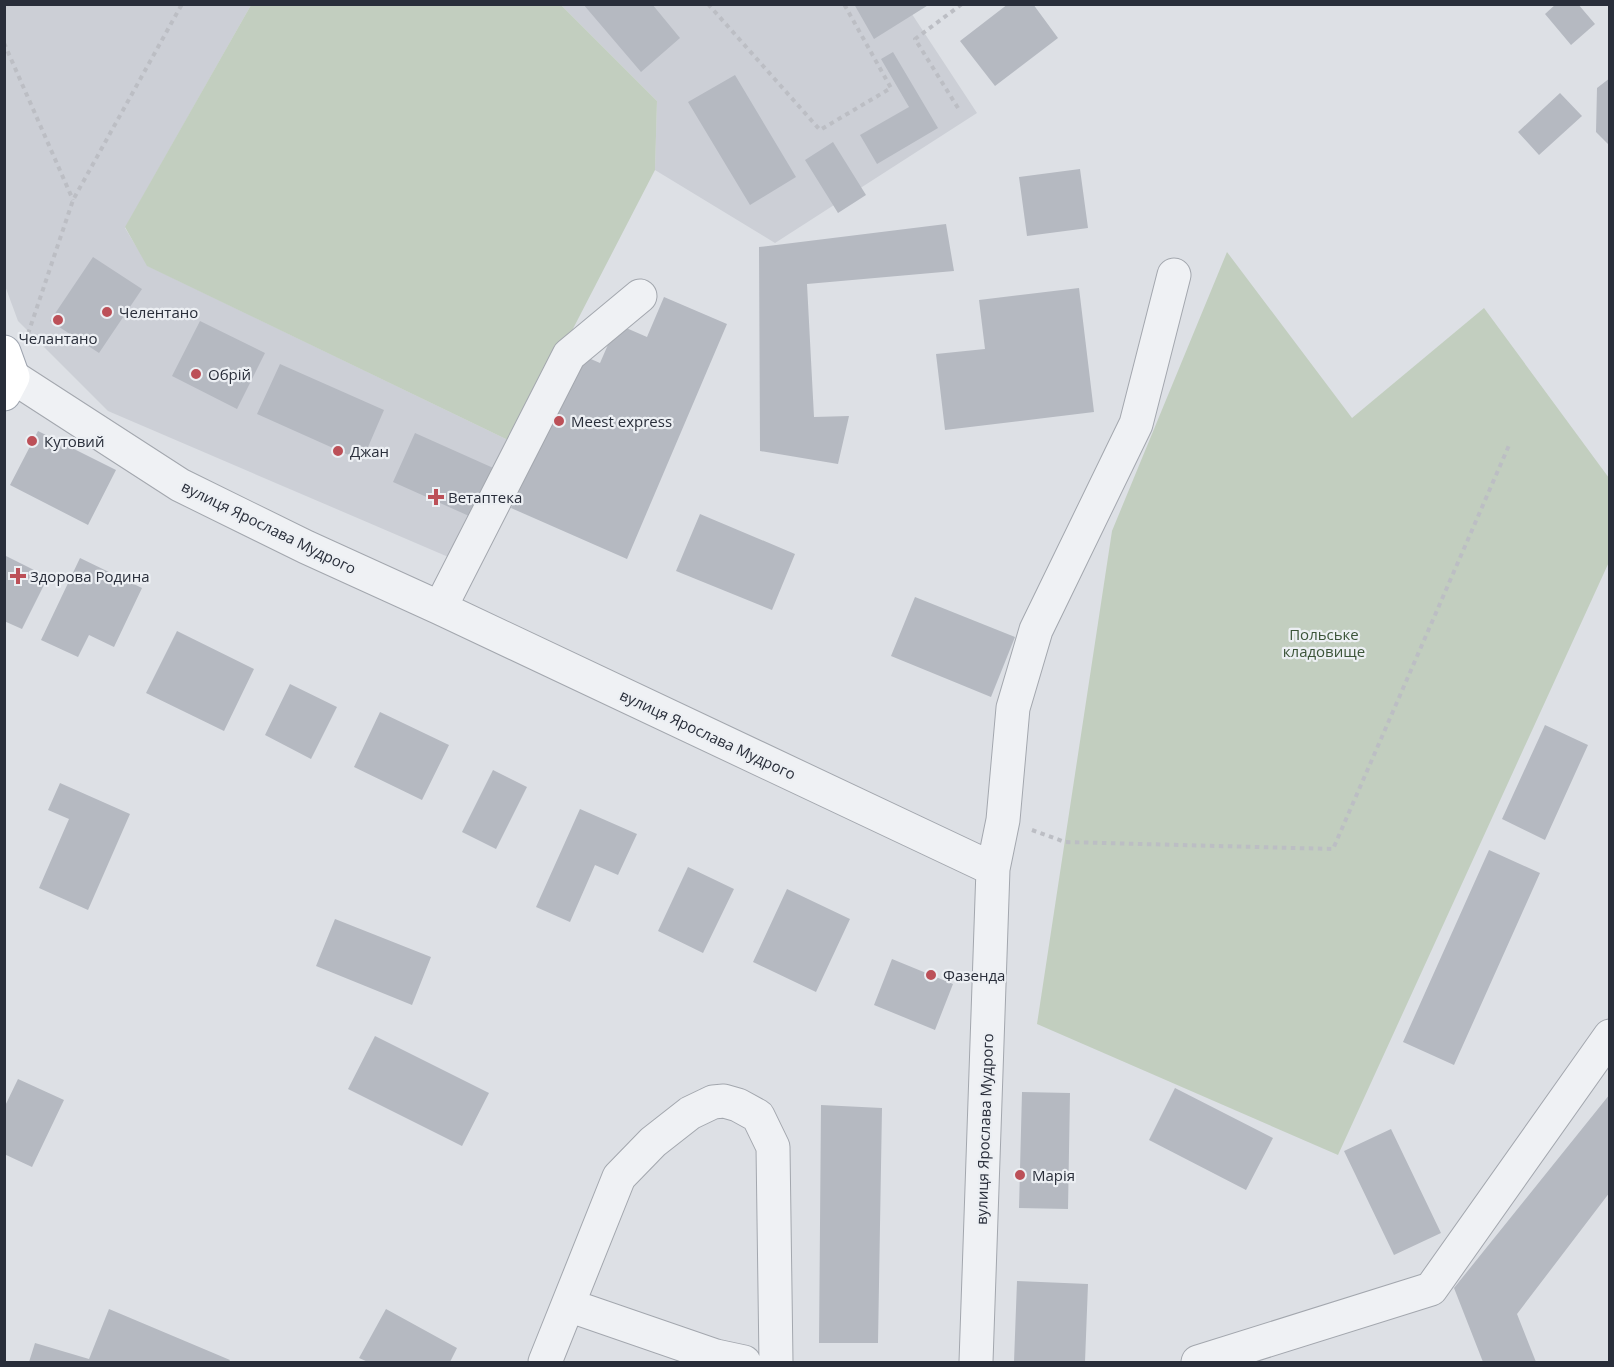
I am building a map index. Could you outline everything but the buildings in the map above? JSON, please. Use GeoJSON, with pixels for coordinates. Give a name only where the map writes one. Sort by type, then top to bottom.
{"type":"FeatureCollection","features":[{"type":"Feature","properties":{"kind":"street"},"geometry":{"type":"LineString","coordinates":[[993,868],[1003,820],[1013,708],[1036,630],[1136,424],[1174,275]]}},
{"type":"Feature","properties":{"kind":"street"},"geometry":{"type":"LineString","coordinates":[[440,608],[569,355],[640,296]]}},
{"type":"Feature","properties":{"kind":"street","name":"вулиця Ярослава Мудрого"},"geometry":{"type":"LineString","coordinates":[[7,374],[180,485],[306,547],[993,868],[976,1362]]}},
{"type":"Feature","properties":{"kind":"street"},"geometry":{"type":"LineString","coordinates":[[1198,1362],[1431,1289],[1610,1036]]}},
{"type":"Feature","properties":{"kind":"street"},"geometry":{"type":"LineString","coordinates":[[545,1362],[619,1177],[653,1142],[690,1113],[713,1102],[724,1101],[738,1105],[758,1116],[773,1147],[776,1362]]}},
{"type":"Feature","properties":{"kind":"street"},"geometry":{"type":"LineString","coordinates":[[568,1305],[716,1356],[744,1362]]}},
{"type":"Feature","properties":{"kind":"path"},"geometry":{"type":"LineString","coordinates":[[7,374],[74,200],[182,4]]}},
{"type":"Feature","properties":{"kind":"path"},"geometry":{"type":"LineString","coordinates":[[708,4],[820,130],[891,88],[844,4]]}},
{"type":"Feature","properties":{"kind":"path"},"geometry":{"type":"LineString","coordinates":[[958,108],[915,39],[962,4]]}},
{"type":"Feature","properties":{"kind":"path"},"geometry":{"type":"LineString","coordinates":[[4,43],[74,200]]}},
{"type":"Feature","properties":{"kind":"path"},"geometry":{"type":"LineString","coordinates":[[1003,820],[1065,842],[1334,849],[1510,442]]}},
{"type":"Feature","properties":{"kind":"shaded area"},"geometry":{"type":"Polygon","coordinates":[[[4,5],[251,5],[125,228],[148,266],[514,443],[460,562],[108,411],[18,321],[4,283],[4,5]]]}},
{"type":"Feature","properties":{"kind":"shaded area"},"geometry":{"type":"Polygon","coordinates":[[[561,5],[906,5],[977,113],[775,243],[655,170],[657,101],[561,5]]]}},
{"type":"Feature","properties":{"kind":"green space"},"geometry":{"type":"Polygon","coordinates":[[[251,5],[561,5],[657,101],[655,170],[514,443],[147,266],[125,227],[251,5]]]}},
{"type":"Feature","properties":{"kind":"green space","name":"Польське кладовище"},"geometry":{"type":"Polygon","coordinates":[[[1227,252],[1352,418],[1484,308],[1609,478],[1609,562],[1338,1155],[1037,1024],[1112,531],[1227,252]]]}},
{"type":"Feature","properties":{"kind":"place","name":"Челентано"},"geometry":{"type":"Point","coordinates":[107,312]}},
{"type":"Feature","properties":{"kind":"place","name":"Челантано"},"geometry":{"type":"Point","coordinates":[58,320]}},
{"type":"Feature","properties":{"kind":"place","name":"Обрій"},"geometry":{"type":"Point","coordinates":[196,374]}},
{"type":"Feature","properties":{"kind":"place","name":"Meest express"},"geometry":{"type":"Point","coordinates":[559,421]}},
{"type":"Feature","properties":{"kind":"place","name":"Кутовий"},"geometry":{"type":"Point","coordinates":[32,441]}},
{"type":"Feature","properties":{"kind":"place","name":"Джан"},"geometry":{"type":"Point","coordinates":[338,451]}},
{"type":"Feature","properties":{"kind":"place","name":"Ветаптека"},"geometry":{"type":"Point","coordinates":[436,497]}},
{"type":"Feature","properties":{"kind":"place","name":"Здорова Родина"},"geometry":{"type":"Point","coordinates":[18,576]}},
{"type":"Feature","properties":{"kind":"place","name":"Фазенда"},"geometry":{"type":"Point","coordinates":[931,975]}},
{"type":"Feature","properties":{"kind":"place","name":"Марія"},"geometry":{"type":"Point","coordinates":[1020,1175]}}]}
